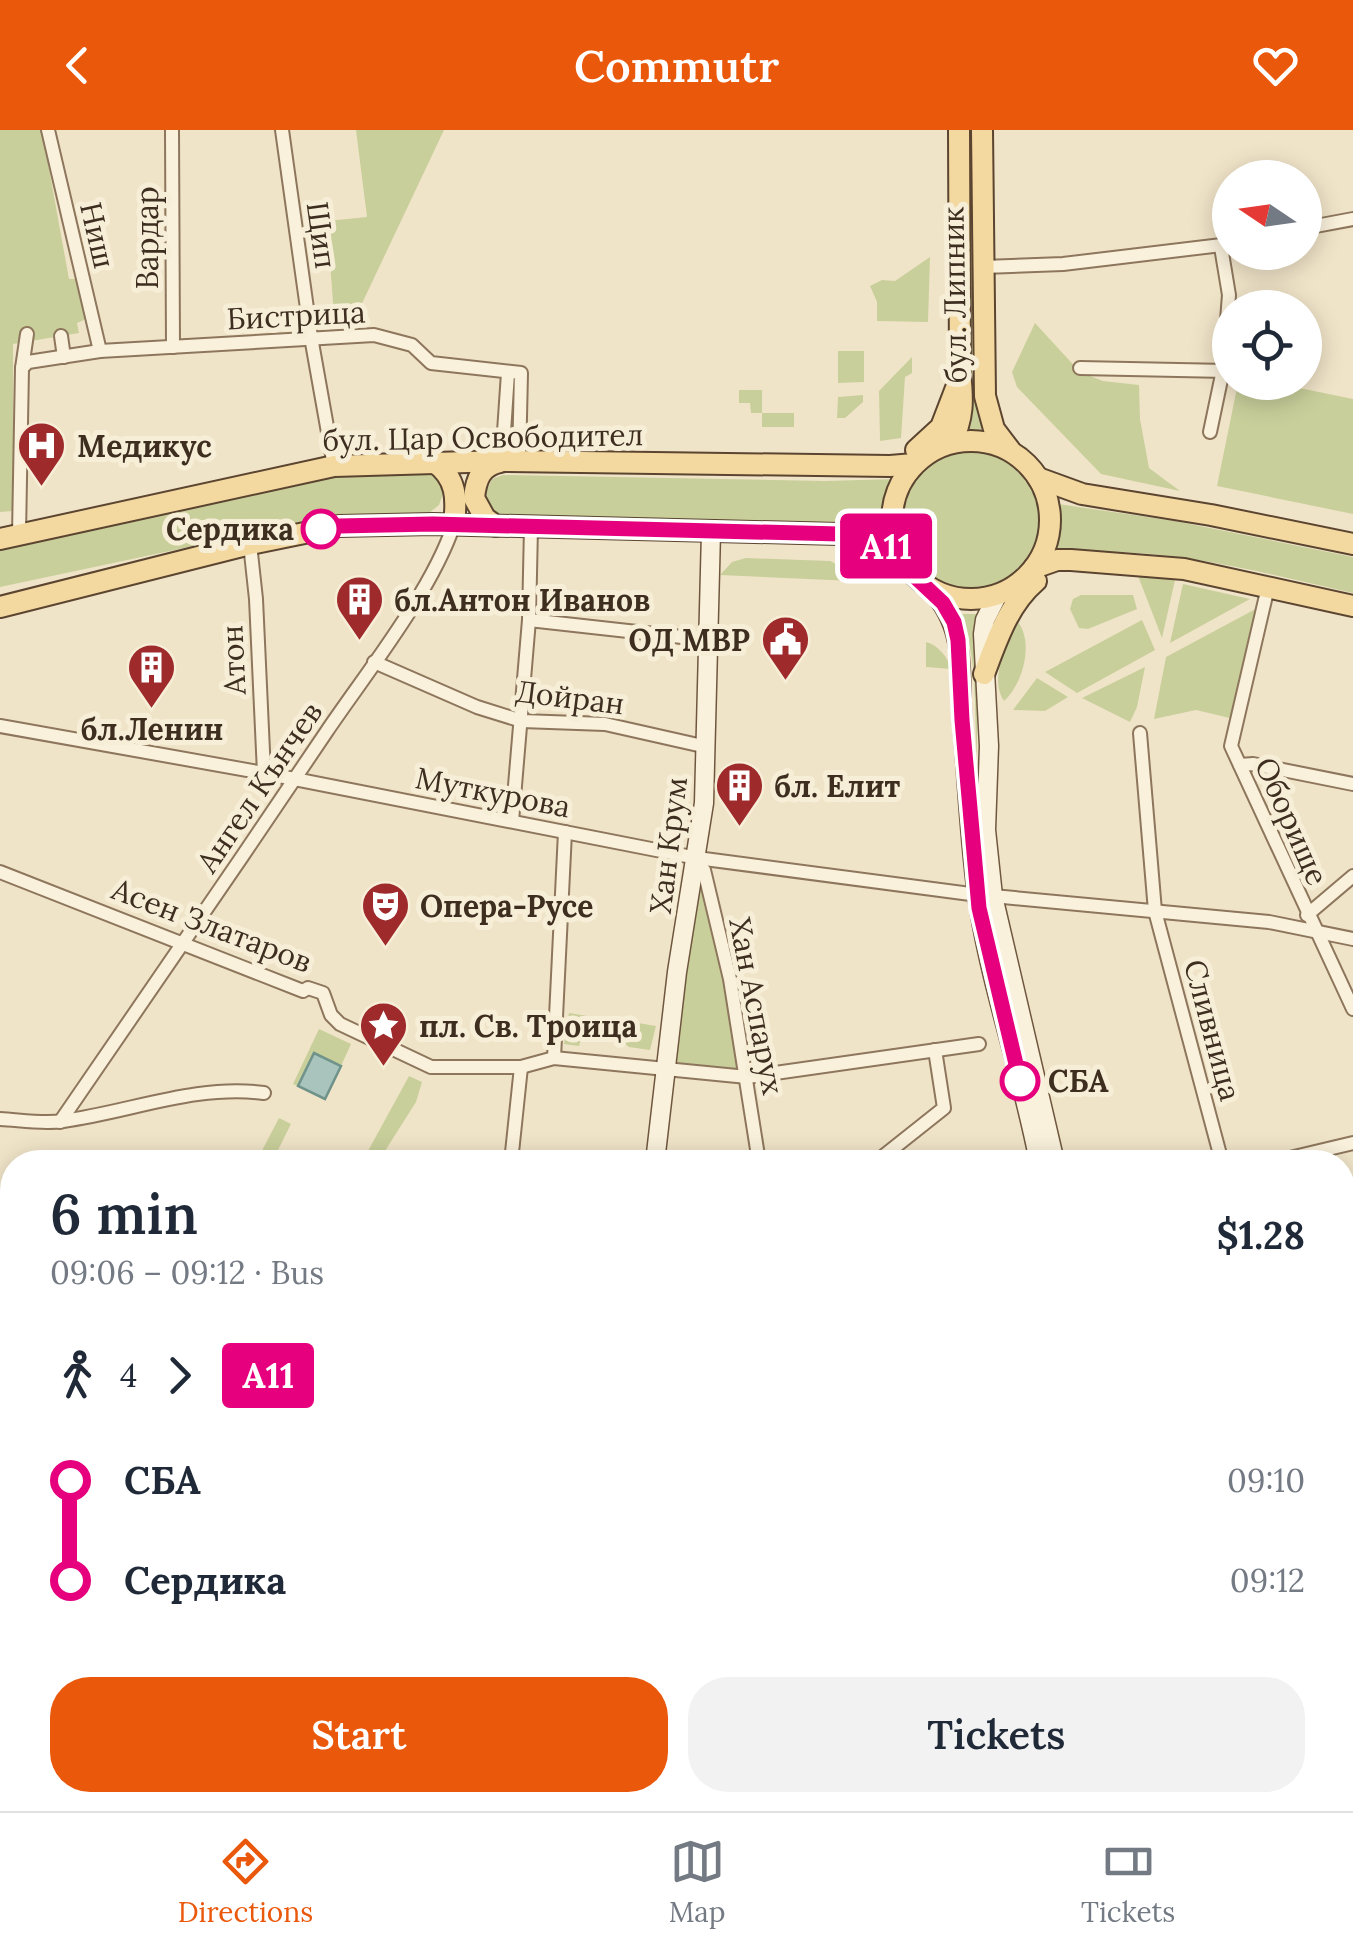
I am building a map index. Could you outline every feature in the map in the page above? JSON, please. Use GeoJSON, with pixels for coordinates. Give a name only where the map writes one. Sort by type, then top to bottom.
{"type":"FeatureCollection","features":[{"type":"Feature","properties":{"kind":"main road","name":"бул. Липник"},"geometry":{"type":"LineString","coordinates":[[950,443],[962,415],[958,130]]}},
{"type":"Feature","properties":{"kind":"main road","name":"бул. Липник"},"geometry":{"type":"LineString","coordinates":[[982,130],[986,396],[994,429],[1011,451]]}},
{"type":"Feature","properties":{"kind":"main road"},"geometry":{"type":"LineString","coordinates":[[890,466],[916,450],[941,427],[953,402],[960,372]]}},
{"type":"Feature","properties":{"kind":"main road"},"geometry":{"type":"LineString","coordinates":[[929,588],[965,600],[997,596],[1034,568],[1048,540],[1049,508],[1038,478],[1011,451],[971,440],[950,443]]}},
{"type":"Feature","properties":{"kind":"main road","name":"бул. Цар Освободител"},"geometry":{"type":"LineString","coordinates":[[10,536],[334,466],[510,461],[890,466],[914,464],[950,443]]}},
{"type":"Feature","properties":{"kind":"main road"},"geometry":{"type":"LineString","coordinates":[[496,526],[484,518],[474,498],[481,472],[488,465],[510,461]]}},
{"type":"Feature","properties":{"kind":"main road"},"geometry":{"type":"LineString","coordinates":[[434,462],[454,487],[454,524]]}},
{"type":"Feature","properties":{"kind":"main road"},"geometry":{"type":"LineString","coordinates":[[898,554],[891,516],[895,496],[914,464]]}},
{"type":"Feature","properties":{"kind":"main road"},"geometry":{"type":"LineString","coordinates":[[1038,478],[1082,494],[1353,544]]}},
{"type":"Feature","properties":{"kind":"main road"},"geometry":{"type":"LineString","coordinates":[[0,607],[250,544],[339,526],[454,524],[840,534],[883,544],[898,554],[911,573],[943,603],[954,622],[962,720],[985,896],[1037,1150]]}},
{"type":"Feature","properties":{"kind":"main road","name":"Хан Крум"},"geometry":{"type":"LineString","coordinates":[[656,1150],[664,1071],[697,861],[708,747],[711,532]]}},
{"type":"Feature","properties":{"kind":"main road"},"geometry":{"type":"LineString","coordinates":[[1034,568],[1057,560],[1184,569],[1353,606]]}},
{"type":"Feature","properties":{"kind":"main road"},"geometry":{"type":"LineString","coordinates":[[984,674],[1020,596],[1053,569],[1090,562]]}},
{"type":"Feature","properties":{"kind":"main road"},"geometry":{"type":"LineString","coordinates":[[997,596],[985,620],[989,746],[985,896],[1052,1150]]}},
{"type":"Feature","properties":{"kind":"street","name":"Ниш"},"geometry":{"type":"LineString","coordinates":[[48,130],[100,351]]}},
{"type":"Feature","properties":{"kind":"street","name":"Вардар"},"geometry":{"type":"LineString","coordinates":[[172,130],[173,347]]}},
{"type":"Feature","properties":{"kind":"street","name":"Щип"},"geometry":{"type":"LineString","coordinates":[[282,130],[334,466]]}},
{"type":"Feature","properties":{"kind":"street"},"geometry":{"type":"LineString","coordinates":[[1322,225],[1353,219]]}},
{"type":"Feature","properties":{"kind":"street"},"geometry":{"type":"LineString","coordinates":[[983,266],[1063,264],[1212,247]]}},
{"type":"Feature","properties":{"kind":"street"},"geometry":{"type":"LineString","coordinates":[[10,536],[27,334]]}},
{"type":"Feature","properties":{"kind":"street"},"geometry":{"type":"LineString","coordinates":[[61,336],[64,357]]}},
{"type":"Feature","properties":{"kind":"street","name":"Бистрица"},"geometry":{"type":"LineString","coordinates":[[22,368],[28,362],[100,351],[311,337],[387,337],[412,344],[432,363],[515,373],[510,461]]}},
{"type":"Feature","properties":{"kind":"street"},"geometry":{"type":"LineString","coordinates":[[1080,368],[1212,370]]}},
{"type":"Feature","properties":{"kind":"street"},"geometry":{"type":"LineString","coordinates":[[1210,432],[1218,400]]}},
{"type":"Feature","properties":{"kind":"street","name":"Ангел Кънчев"},"geometry":{"type":"LineString","coordinates":[[60,1122],[374,662],[426,582],[454,524]]}},
{"type":"Feature","properties":{"kind":"street"},"geometry":{"type":"LineString","coordinates":[[512,821],[529,620],[531,527]]}},
{"type":"Feature","properties":{"kind":"street","name":"Атон"},"geometry":{"type":"LineString","coordinates":[[250,544],[264,773]]}},
{"type":"Feature","properties":{"kind":"street","name":"Оборище"},"geometry":{"type":"LineString","coordinates":[[1268,588],[1231,746],[1353,1009]]}},
{"type":"Feature","properties":{"kind":"street"},"geometry":{"type":"LineString","coordinates":[[529,620],[709,640]]}},
{"type":"Feature","properties":{"kind":"street","name":"Дойран"},"geometry":{"type":"LineString","coordinates":[[374,662],[476,707],[522,721],[604,724],[708,747]]}},
{"type":"Feature","properties":{"kind":"street","name":"Муткурова"},"geometry":{"type":"LineString","coordinates":[[0,726],[512,821],[697,861],[985,896],[1155,911],[1314,930],[1353,939]]}},
{"type":"Feature","properties":{"kind":"street","name":"Сливница"},"geometry":{"type":"LineString","coordinates":[[1140,733],[1155,911],[1219,1150]]}},
{"type":"Feature","properties":{"kind":"street"},"geometry":{"type":"LineString","coordinates":[[1240,765],[1253,764],[1353,784]]}},
{"type":"Feature","properties":{"kind":"street"},"geometry":{"type":"LineString","coordinates":[[554,1058],[566,832]]}},
{"type":"Feature","properties":{"kind":"street","name":"Хан Аспарух"},"geometry":{"type":"LineString","coordinates":[[697,861],[704,870],[730,980],[757,1150]]}},
{"type":"Feature","properties":{"kind":"street","name":"Асен Златаров"},"geometry":{"type":"LineString","coordinates":[[0,872],[303,990],[322,993],[331,1015],[340,1024],[431,1067],[521,1067],[554,1058],[747,1077],[980,1044]]}},
{"type":"Feature","properties":{"kind":"street"},"geometry":{"type":"LineString","coordinates":[[1307,915],[1353,876]]}},
{"type":"Feature","properties":{"kind":"street"},"geometry":{"type":"LineString","coordinates":[[891,1150],[944,1108],[935,1050]]}},
{"type":"Feature","properties":{"kind":"street"},"geometry":{"type":"LineString","coordinates":[[511,1150],[521,1067]]}},
{"type":"Feature","properties":{"kind":"street"},"geometry":{"type":"LineString","coordinates":[[0,1120],[60,1122],[215,1092],[264,1093]]}},
{"type":"Feature","properties":{"kind":"street"},"geometry":{"type":"LineString","coordinates":[[1321,1150],[1353,1142]]}},
{"type":"Feature","properties":{"kind":"green space"},"geometry":{"type":"Polygon","coordinates":[[[0,130],[42,130],[69,279],[80,279],[86,319],[77,323],[79,333],[13,344],[13,511],[0,512],[0,130]]]}},
{"type":"Feature","properties":{"kind":"green space"},"geometry":{"type":"Polygon","coordinates":[[[356,130],[444,130],[357,314],[334,316],[327,221],[367,217],[356,130]]]}},
{"type":"Feature","properties":{"kind":"green space"},"geometry":{"type":"Polygon","coordinates":[[[968,130],[973,130],[976,376],[982,436],[967,435],[968,130]]]}},
{"type":"Feature","properties":{"kind":"green space"},"geometry":{"type":"Polygon","coordinates":[[[930,257],[928,322],[877,321],[877,302],[870,286],[882,280],[895,281],[930,257]]]}},
{"type":"Feature","properties":{"kind":"green space"},"geometry":{"type":"Polygon","coordinates":[[[1035,323],[1080,372],[1103,381],[1139,385],[1140,419],[1149,468],[1180,491],[1101,474],[1017,387],[1012,372],[1035,323]]]}},
{"type":"Feature","properties":{"kind":"green space"},"geometry":{"type":"Polygon","coordinates":[[[838,351],[864,351],[864,382],[838,383],[838,351]]]}},
{"type":"Feature","properties":{"kind":"green space"},"geometry":{"type":"Polygon","coordinates":[[[912,357],[912,373],[905,377],[901,438],[880,441],[879,391],[912,357]]]}},
{"type":"Feature","properties":{"kind":"green space"},"geometry":{"type":"Polygon","coordinates":[[[739,390],[762,390],[762,413],[751,413],[750,403],[739,403],[739,390]]]}},
{"type":"Feature","properties":{"kind":"green space"},"geometry":{"type":"Polygon","coordinates":[[[1322,393],[1353,399],[1353,514],[1217,486],[1235,400],[1322,400],[1322,393]]]}},
{"type":"Feature","properties":{"kind":"green space"},"geometry":{"type":"Polygon","coordinates":[[[863,395],[863,402],[845,418],[837,418],[838,397],[863,395]]]}},
{"type":"Feature","properties":{"kind":"green space"},"geometry":{"type":"Polygon","coordinates":[[[762,413],[794,413],[794,427],[762,427],[762,413]]]}},
{"type":"Feature","properties":{"kind":"green space"},"geometry":{"type":"Polygon","coordinates":[[[970,450],[996,455],[1019,470],[1034,493],[1039,519],[1034,545],[1019,568],[996,583],[970,588],[944,583],[921,568],[906,545],[901,519],[906,493],[921,470],[944,455],[970,450]]]}},
{"type":"Feature","properties":{"kind":"green space"},"geometry":{"type":"Polygon","coordinates":[[[418,468],[437,474],[445,489],[439,505],[429,513],[321,519],[0,587],[0,542],[335,474],[418,468]]]}},
{"type":"Feature","properties":{"kind":"green space"},"geometry":{"type":"Polygon","coordinates":[[[503,475],[896,479],[884,504],[883,531],[841,523],[500,516],[485,503],[485,494],[492,479],[503,475]]]}},
{"type":"Feature","properties":{"kind":"green space"},"geometry":{"type":"Polygon","coordinates":[[[1051,503],[1175,521],[1353,557],[1353,593],[1164,555],[1088,552],[1049,556],[1055,526],[1051,503]]]}},
{"type":"Feature","properties":{"kind":"green space"},"geometry":{"type":"Polygon","coordinates":[[[746,558],[830,561],[842,567],[853,581],[720,575],[732,562],[746,558]]]}},
{"type":"Feature","properties":{"kind":"green space"},"geometry":{"type":"Polygon","coordinates":[[[1138,576],[1175,580],[1162,638],[1138,576]]]}},
{"type":"Feature","properties":{"kind":"green space"},"geometry":{"type":"Polygon","coordinates":[[[1183,584],[1250,599],[1170,643],[1183,584]]]}},
{"type":"Feature","properties":{"kind":"green space"},"geometry":{"type":"Polygon","coordinates":[[[1081,595],[1133,595],[1137,609],[1088,629],[1079,628],[1070,609],[1073,599],[1081,595]]]}},
{"type":"Feature","properties":{"kind":"green space"},"geometry":{"type":"Polygon","coordinates":[[[1263,605],[1238,720],[1196,710],[1154,719],[1166,657],[1263,605]]]}},
{"type":"Feature","properties":{"kind":"green space"},"geometry":{"type":"Polygon","coordinates":[[[957,614],[981,614],[977,755],[972,661],[964,626],[957,614]]]}},
{"type":"Feature","properties":{"kind":"green space"},"geometry":{"type":"Polygon","coordinates":[[[1142,620],[1155,650],[1077,693],[1045,672],[1142,620]]]}},
{"type":"Feature","properties":{"kind":"green space"},"geometry":{"type":"Polygon","coordinates":[[[1018,622],[1026,652],[1021,674],[1004,701],[999,672],[1004,650],[1018,622]]]}},
{"type":"Feature","properties":{"kind":"green space"},"geometry":{"type":"Polygon","coordinates":[[[926,642],[942,652],[951,669],[926,667],[926,642]]]}},
{"type":"Feature","properties":{"kind":"green space"},"geometry":{"type":"Polygon","coordinates":[[[1145,667],[1130,722],[1082,698],[1145,667]]]}},
{"type":"Feature","properties":{"kind":"green space"},"geometry":{"type":"Polygon","coordinates":[[[1037,678],[1068,697],[1045,711],[1013,710],[1037,678]]]}},
{"type":"Feature","properties":{"kind":"green space"},"geometry":{"type":"Polygon","coordinates":[[[697,858],[747,1077],[664,1071],[697,858]]]}},
{"type":"Feature","properties":{"kind":"green space"},"geometry":{"type":"Polygon","coordinates":[[[569,1013],[593,1017],[579,1046],[564,1044],[569,1013]]]}},
{"type":"Feature","properties":{"kind":"green space"},"geometry":{"type":"Polygon","coordinates":[[[626,1021],[656,1026],[650,1050],[624,1043],[626,1021]]]}},
{"type":"Feature","properties":{"kind":"green space"},"geometry":{"type":"Polygon","coordinates":[[[319,1029],[351,1044],[341,1066],[314,1054],[298,1086],[293,1084],[319,1029]]]}},
{"type":"Feature","properties":{"kind":"green space"},"geometry":{"type":"Polygon","coordinates":[[[409,1076],[422,1082],[416,1102],[386,1150],[369,1150],[409,1076]]]}},
{"type":"Feature","properties":{"kind":"green space"},"geometry":{"type":"Polygon","coordinates":[[[279,1118],[291,1124],[278,1150],[262,1150],[279,1118]]]}},
{"type":"Feature","properties":{"kind":"water"},"geometry":{"type":"Polygon","coordinates":[[[314,1053],[341,1066],[325,1099],[298,1086],[314,1053]]]}},
{"type":"Feature","properties":{"kind":"bus line","name":"А11"},"geometry":{"type":"LineString","coordinates":[[321,529],[433,524],[840,534],[883,544],[898,554],[911,573],[943,603],[954,622],[979,908],[1020,1081]]}},
{"type":"Feature","properties":{"kind":"place","name":"Медикус"},"geometry":{"type":"Point","coordinates":[42,488]}},
{"type":"Feature","properties":{"kind":"place","name":"Сердика"},"geometry":{"type":"Point","coordinates":[321,529]}},
{"type":"Feature","properties":{"kind":"place","name":"бл.Антон Иванов"},"geometry":{"type":"Point","coordinates":[359,642]}},
{"type":"Feature","properties":{"kind":"place","name":"ОД МВР"},"geometry":{"type":"Point","coordinates":[785,682]}},
{"type":"Feature","properties":{"kind":"place","name":"бл.Ленин"},"geometry":{"type":"Point","coordinates":[152,710]}},
{"type":"Feature","properties":{"kind":"place","name":"бл. Елит"},"geometry":{"type":"Point","coordinates":[739,828]}},
{"type":"Feature","properties":{"kind":"place","name":"Опера-Русе"},"geometry":{"type":"Point","coordinates":[385,948]}},
{"type":"Feature","properties":{"kind":"place","name":"пл. Св. Троица"},"geometry":{"type":"Point","coordinates":[384,1068]}},
{"type":"Feature","properties":{"kind":"place","name":"СБА"},"geometry":{"type":"Point","coordinates":[1020,1081]}}]}
